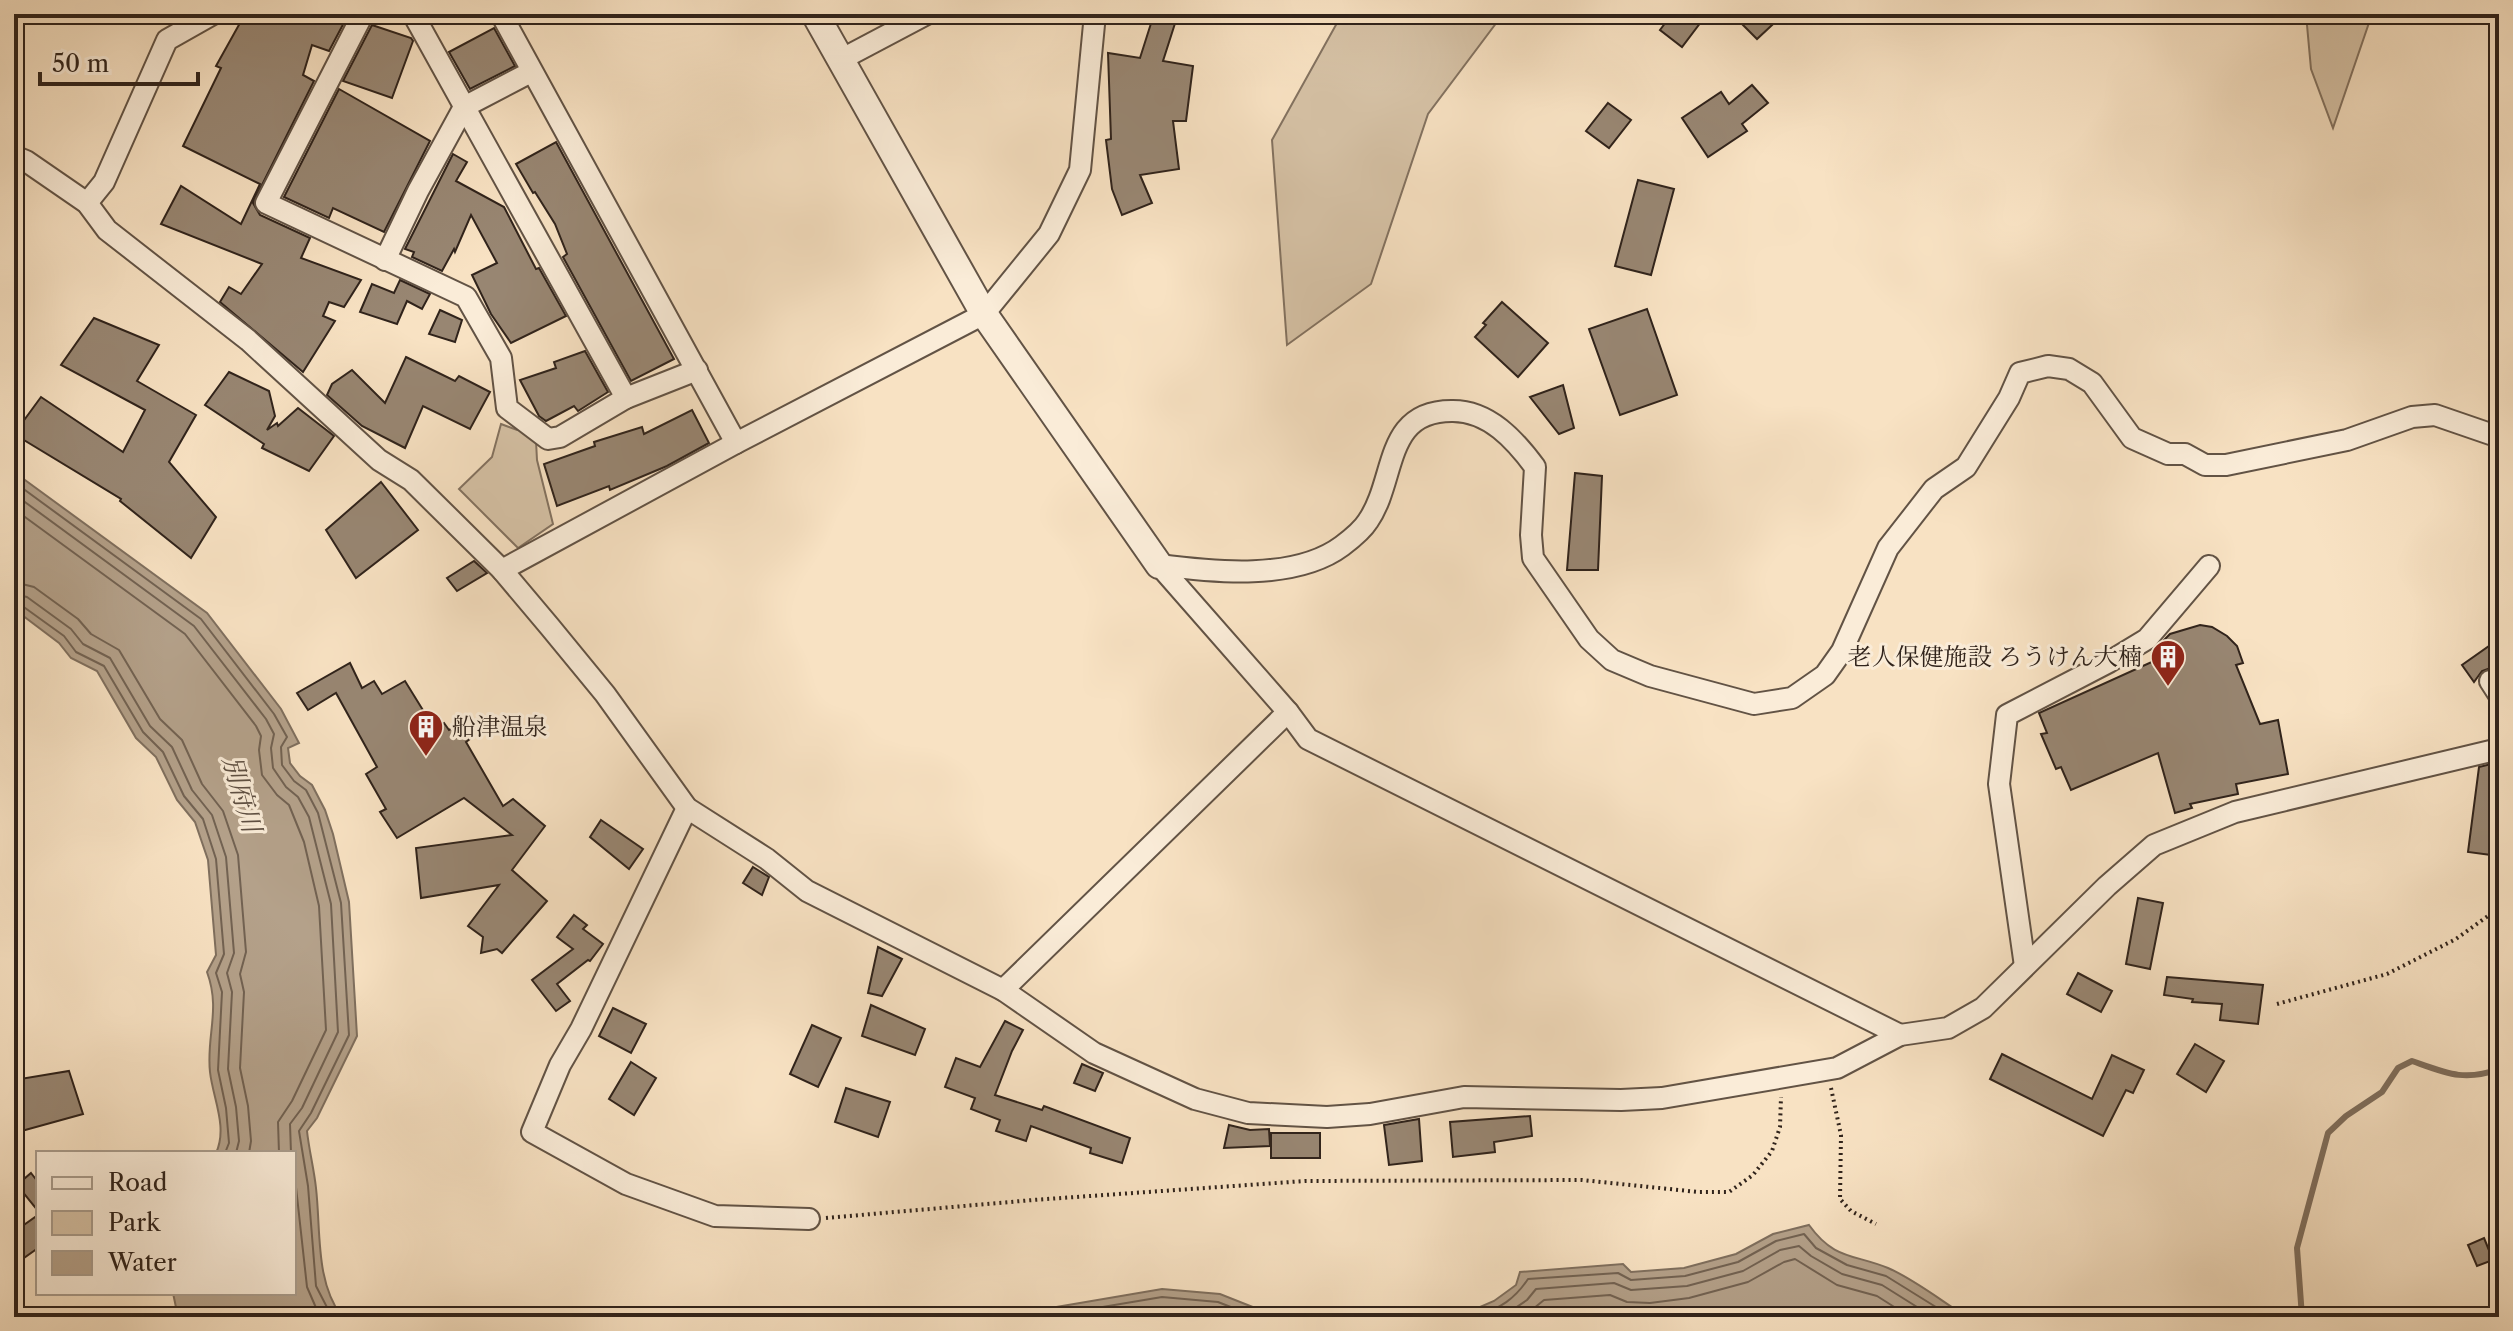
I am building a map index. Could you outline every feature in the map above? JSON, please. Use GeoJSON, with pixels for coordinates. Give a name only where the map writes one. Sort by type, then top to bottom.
{"type":"FeatureCollection","features":[{"type":"Feature","properties":{"kind":"street"},"geometry":{"type":"LineString","coordinates":[[87,203],[104,182],[167,40],[213,14]]}},
{"type":"Feature","properties":{"kind":"street"},"geometry":{"type":"LineString","coordinates":[[363,14],[266,203],[466,297],[501,358],[507,408],[548,439],[560,437],[626,398],[697,370]]}},
{"type":"Feature","properties":{"kind":"street"},"geometry":{"type":"LineString","coordinates":[[413,14],[626,398]]}},
{"type":"Feature","properties":{"kind":"street"},"geometry":{"type":"LineString","coordinates":[[501,14],[736,443]]}},
{"type":"Feature","properties":{"kind":"street"},"geometry":{"type":"LineString","coordinates":[[815,14],[984,314],[1159,565],[1308,739],[1900,1035]]}},
{"type":"Feature","properties":{"kind":"street"},"geometry":{"type":"LineString","coordinates":[[840,60],[927,14]]}},
{"type":"Feature","properties":{"kind":"street"},"geometry":{"type":"LineString","coordinates":[[502,570],[736,443],[984,314],[1049,234],[1080,170],[1095,14]]}},
{"type":"Feature","properties":{"kind":"street"},"geometry":{"type":"LineString","coordinates":[[385,260],[464,107],[531,72]]}},
{"type":"Feature","properties":{"kind":"street"},"geometry":{"type":"LineString","coordinates":[[14,156],[87,203],[107,230],[248,340],[379,460],[411,480],[502,570],[605,694],[687,808],[767,859],[807,891],[1003,990],[1094,1053],[1195,1099],[1248,1113],[1327,1117],[1370,1114],[1464,1097],[1662,1098],[1837,1068],[1900,1035],[1948,1028],[1983,1008],[2107,886],[2154,845],[2235,812],[2499,749]]}},
{"type":"Feature","properties":{"kind":"street"},"geometry":{"type":"LineString","coordinates":[[1159,565],[1226,571],[1271,570],[1316,561],[1343,546],[1368,521],[1399,439],[1414,421],[1440,411],[1465,411],[1493,422],[1520,447],[1535,467],[1531,535],[1533,558],[1589,639],[1612,660],[1650,676],[1754,704],[1792,698],[1825,675],[1842,651],[1888,548],[1934,489],[1966,467],[2009,398],[2020,373],[2048,366],[2069,369],[2092,383],[2132,438],[2168,454],[2185,454],[2205,465],[2226,465],[2347,440],[2412,417],[2435,415],[2499,437]]}},
{"type":"Feature","properties":{"kind":"street"},"geometry":{"type":"LineString","coordinates":[[2025,966],[1999,784],[2007,715],[2147,639],[2209,566]]}},
{"type":"Feature","properties":{"kind":"street"},"geometry":{"type":"LineString","coordinates":[[1003,990],[1288,712]]}},
{"type":"Feature","properties":{"kind":"street"},"geometry":{"type":"LineString","coordinates":[[687,808],[581,1029],[560,1065],[532,1132],[626,1184],[715,1216],[809,1219]]}},
{"type":"Feature","properties":{"kind":"path"},"geometry":{"type":"LineString","coordinates":[[2277,1004],[2387,974],[2456,939],[2499,908]]}},
{"type":"Feature","properties":{"kind":"path"},"geometry":{"type":"LineString","coordinates":[[1828,1070],[1841,1135],[1840,1199],[1851,1211],[1876,1224]]}},
{"type":"Feature","properties":{"kind":"path"},"geometry":{"type":"LineString","coordinates":[[809,1219],[1305,1181],[1582,1180],[1698,1192],[1729,1192],[1753,1175],[1772,1151],[1780,1127],[1782,1079]]}},
{"type":"Feature","properties":{"kind":"green space"},"geometry":{"type":"Polygon","coordinates":[[[1342,14],[1503,14],[1428,114],[1371,284],[1287,345],[1272,140],[1342,14]]]}},
{"type":"Feature","properties":{"kind":"green space"},"geometry":{"type":"Polygon","coordinates":[[[2306,14],[2372,14],[2333,128],[2311,69],[2306,14]]]}},
{"type":"Feature","properties":{"kind":"green space"},"geometry":{"type":"Polygon","coordinates":[[[501,424],[517,430],[527,425],[536,441],[537,460],[553,524],[518,548],[459,489],[492,457],[501,424]]]}},
{"type":"Feature","properties":{"kind":"water","name":"別府川"},"geometry":{"type":"Polygon","coordinates":[[[14,472],[207,613],[281,709],[299,743],[288,748],[290,763],[312,785],[325,810],[349,902],[357,1036],[317,1118],[307,1131],[316,1188],[323,1272],[333,1303],[342,1317],[178,1317],[173,1295],[296,1295],[296,1151],[217,1151],[221,1133],[210,1072],[213,999],[207,972],[216,955],[208,860],[195,822],[177,800],[156,757],[136,738],[97,671],[71,658],[59,643],[14,609],[14,472]]]}},
{"type":"Feature","properties":{"kind":"water"},"geometry":{"type":"Polygon","coordinates":[[[1809,1225],[1827,1245],[1898,1273],[1967,1317],[1457,1317],[1494,1301],[1516,1285],[1520,1272],[1623,1264],[1631,1272],[1684,1268],[1736,1254],[1773,1234],[1809,1225]]]}},
{"type":"Feature","properties":{"kind":"water"},"geometry":{"type":"Polygon","coordinates":[[[1162,1289],[1220,1294],[1278,1317],[1009,1317],[1027,1312],[1162,1289]]]}},
{"type":"Feature","properties":{"kind":"building"},"geometry":{"type":"Polygon","coordinates":[[[245,14],[338,14],[347,17],[329,51],[312,45],[303,75],[314,81],[253,203],[260,215],[310,238],[301,258],[361,280],[344,307],[329,302],[323,316],[335,321],[303,372],[220,302],[229,287],[241,294],[262,264],[161,224],[181,186],[241,224],[260,184],[183,146],[221,68],[216,66],[245,14]]]}},
{"type":"Feature","properties":{"kind":"building"},"geometry":{"type":"Polygon","coordinates":[[[1154,14],[1178,14],[1163,61],[1193,66],[1186,121],[1173,121],[1179,169],[1140,175],[1152,203],[1122,215],[1112,189],[1106,140],[1111,139],[1108,53],[1140,58],[1154,14]]]}},
{"type":"Feature","properties":{"kind":"building"},"geometry":{"type":"Polygon","coordinates":[[[1672,14],[1707,14],[1682,47],[1660,30],[1672,14]]]}},
{"type":"Feature","properties":{"kind":"building"},"geometry":{"type":"Polygon","coordinates":[[[1732,14],[1784,14],[1757,39],[1732,14]]]}},
{"type":"Feature","properties":{"kind":"building"},"geometry":{"type":"Polygon","coordinates":[[[372,25],[413,41],[392,98],[343,81],[372,25]]]}},
{"type":"Feature","properties":{"kind":"building"},"geometry":{"type":"Polygon","coordinates":[[[494,28],[515,66],[470,89],[449,52],[494,28]]]}},
{"type":"Feature","properties":{"kind":"building"},"geometry":{"type":"Polygon","coordinates":[[[1752,85],[1768,103],[1742,124],[1747,131],[1708,157],[1682,118],[1721,92],[1729,104],[1752,85]]]}},
{"type":"Feature","properties":{"kind":"building"},"geometry":{"type":"Polygon","coordinates":[[[339,89],[430,141],[384,232],[333,208],[329,218],[284,197],[339,89]]]}},
{"type":"Feature","properties":{"kind":"building"},"geometry":{"type":"Polygon","coordinates":[[[1608,103],[1631,120],[1609,148],[1586,131],[1608,103]]]}},
{"type":"Feature","properties":{"kind":"building"},"geometry":{"type":"Polygon","coordinates":[[[556,142],[674,359],[631,381],[563,257],[567,254],[555,224],[516,164],[556,142]]]}},
{"type":"Feature","properties":{"kind":"building"},"geometry":{"type":"Polygon","coordinates":[[[453,154],[467,162],[456,181],[504,207],[536,269],[539,268],[566,316],[511,343],[491,314],[472,275],[497,263],[471,215],[455,252],[454,249],[442,271],[412,257],[414,252],[405,249],[453,154]]]}},
{"type":"Feature","properties":{"kind":"building"},"geometry":{"type":"Polygon","coordinates":[[[1638,180],[1674,189],[1651,275],[1615,266],[1638,180]]]}},
{"type":"Feature","properties":{"kind":"building"},"geometry":{"type":"Polygon","coordinates":[[[400,280],[430,294],[422,309],[407,301],[397,324],[360,312],[372,284],[394,293],[400,280]]]}},
{"type":"Feature","properties":{"kind":"building"},"geometry":{"type":"Polygon","coordinates":[[[1502,302],[1548,343],[1518,377],[1475,337],[1502,302]]]}},
{"type":"Feature","properties":{"kind":"building"},"geometry":{"type":"Polygon","coordinates":[[[1647,309],[1677,395],[1620,415],[1589,329],[1647,309]]]}},
{"type":"Feature","properties":{"kind":"building"},"geometry":{"type":"Polygon","coordinates":[[[440,310],[462,320],[455,342],[429,334],[440,310]]]}},
{"type":"Feature","properties":{"kind":"building"},"geometry":{"type":"Polygon","coordinates":[[[94,318],[159,345],[137,381],[196,415],[169,462],[216,517],[191,558],[121,499],[14,434],[41,397],[123,452],[145,410],[61,365],[94,318]]]}},
{"type":"Feature","properties":{"kind":"building"},"geometry":{"type":"Polygon","coordinates":[[[585,351],[608,392],[578,411],[574,406],[546,421],[539,416],[520,380],[556,368],[554,362],[585,351]]]}},
{"type":"Feature","properties":{"kind":"building"},"geometry":{"type":"Polygon","coordinates":[[[406,357],[455,381],[459,376],[490,392],[470,429],[423,406],[405,448],[362,426],[327,395],[332,384],[352,370],[385,403],[406,357]]]}},
{"type":"Feature","properties":{"kind":"building"},"geometry":{"type":"Polygon","coordinates":[[[229,372],[269,391],[275,416],[267,430],[277,423],[278,426],[298,408],[334,436],[309,471],[262,448],[264,444],[205,405],[229,372]]]}},
{"type":"Feature","properties":{"kind":"building"},"geometry":{"type":"Polygon","coordinates":[[[1563,385],[1574,428],[1559,434],[1530,397],[1563,385]]]}},
{"type":"Feature","properties":{"kind":"building"},"geometry":{"type":"Polygon","coordinates":[[[692,410],[709,443],[667,466],[610,490],[609,486],[557,506],[544,464],[595,446],[594,442],[642,427],[644,434],[692,410]]]}},
{"type":"Feature","properties":{"kind":"building"},"geometry":{"type":"Polygon","coordinates":[[[1575,473],[1602,476],[1598,570],[1567,570],[1575,473]]]}},
{"type":"Feature","properties":{"kind":"building"},"geometry":{"type":"Polygon","coordinates":[[[381,482],[418,530],[356,578],[326,530],[381,482]]]}},
{"type":"Feature","properties":{"kind":"building"},"geometry":{"type":"Polygon","coordinates":[[[474,561],[487,573],[457,591],[447,578],[474,561]]]}},
{"type":"Feature","properties":{"kind":"building","name":"老人保健施設 ろうけん大楠"},"geometry":{"type":"Polygon","coordinates":[[[2200,625],[2212,627],[2237,646],[2243,663],[2236,665],[2260,724],[2278,720],[2288,774],[2236,784],[2238,794],[2190,804],[2192,808],[2175,813],[2158,753],[2071,790],[2061,767],[2056,769],[2041,734],[2047,733],[2039,713],[2154,661],[2160,644],[2170,634],[2200,625]]]}},
{"type":"Feature","properties":{"kind":"building"},"geometry":{"type":"Polygon","coordinates":[[[2499,639],[2499,665],[2482,671],[2474,682],[2462,665],[2499,639]]]}},
{"type":"Feature","properties":{"kind":"building"},"geometry":{"type":"Polygon","coordinates":[[[350,663],[362,688],[374,681],[382,694],[405,681],[434,728],[444,723],[449,730],[462,723],[470,739],[466,742],[503,806],[513,799],[545,826],[512,870],[547,901],[502,953],[497,949],[481,953],[483,937],[468,926],[499,885],[421,898],[416,848],[512,835],[464,798],[397,838],[380,812],[386,809],[366,774],[377,767],[336,693],[308,710],[297,693],[350,663]]]}},
{"type":"Feature","properties":{"kind":"building"},"geometry":{"type":"Polygon","coordinates":[[[2499,762],[2499,856],[2468,852],[2479,767],[2499,762]]]}},
{"type":"Feature","properties":{"kind":"building"},"geometry":{"type":"Polygon","coordinates":[[[601,820],[643,849],[629,869],[590,837],[601,820]]]}},
{"type":"Feature","properties":{"kind":"building"},"geometry":{"type":"Polygon","coordinates":[[[753,867],[769,877],[762,895],[743,883],[753,867]]]}},
{"type":"Feature","properties":{"kind":"building"},"geometry":{"type":"Polygon","coordinates":[[[2138,898],[2163,903],[2150,969],[2126,964],[2138,898]]]}},
{"type":"Feature","properties":{"kind":"building"},"geometry":{"type":"Polygon","coordinates":[[[574,915],[587,925],[583,929],[603,944],[590,961],[557,984],[570,1001],[556,1011],[532,980],[573,949],[557,937],[574,915]]]}},
{"type":"Feature","properties":{"kind":"building"},"geometry":{"type":"Polygon","coordinates":[[[878,947],[902,959],[882,996],[868,993],[878,947]]]}},
{"type":"Feature","properties":{"kind":"building"},"geometry":{"type":"Polygon","coordinates":[[[2078,973],[2112,991],[2101,1012],[2067,994],[2078,973]]]}},
{"type":"Feature","properties":{"kind":"building"},"geometry":{"type":"Polygon","coordinates":[[[2167,977],[2263,985],[2258,1024],[2220,1020],[2222,1004],[2192,1002],[2193,999],[2164,995],[2167,977]]]}},
{"type":"Feature","properties":{"kind":"building"},"geometry":{"type":"Polygon","coordinates":[[[871,1005],[925,1029],[915,1055],[862,1036],[871,1005]]]}},
{"type":"Feature","properties":{"kind":"building"},"geometry":{"type":"Polygon","coordinates":[[[613,1008],[646,1024],[631,1053],[599,1036],[613,1008]]]}},
{"type":"Feature","properties":{"kind":"building"},"geometry":{"type":"Polygon","coordinates":[[[1005,1021],[1023,1030],[995,1095],[1042,1110],[1044,1106],[1130,1138],[1122,1163],[1090,1153],[1091,1148],[1031,1126],[1026,1141],[996,1131],[1000,1120],[971,1109],[975,1098],[945,1087],[956,1058],[980,1067],[1005,1021]]]}},
{"type":"Feature","properties":{"kind":"building"},"geometry":{"type":"Polygon","coordinates":[[[812,1025],[841,1038],[818,1087],[790,1074],[812,1025]]]}},
{"type":"Feature","properties":{"kind":"building"},"geometry":{"type":"Polygon","coordinates":[[[2195,1044],[2224,1061],[2206,1092],[2177,1074],[2195,1044]]]}},
{"type":"Feature","properties":{"kind":"building"},"geometry":{"type":"Polygon","coordinates":[[[2002,1054],[2092,1099],[2112,1055],[2144,1070],[2133,1093],[2126,1090],[2103,1136],[1990,1079],[2002,1054]]]}},
{"type":"Feature","properties":{"kind":"building"},"geometry":{"type":"Polygon","coordinates":[[[631,1062],[656,1078],[634,1115],[609,1099],[631,1062]]]}},
{"type":"Feature","properties":{"kind":"building"},"geometry":{"type":"Polygon","coordinates":[[[1082,1064],[1103,1073],[1095,1091],[1074,1083],[1082,1064]]]}},
{"type":"Feature","properties":{"kind":"building"},"geometry":{"type":"Polygon","coordinates":[[[69,1071],[83,1114],[18,1132],[14,1080],[69,1071]]]}},
{"type":"Feature","properties":{"kind":"building"},"geometry":{"type":"Polygon","coordinates":[[[846,1088],[890,1102],[878,1137],[835,1122],[846,1088]]]}},
{"type":"Feature","properties":{"kind":"building"},"geometry":{"type":"Polygon","coordinates":[[[1530,1116],[1532,1136],[1494,1142],[1495,1152],[1453,1157],[1450,1122],[1530,1116]]]}},
{"type":"Feature","properties":{"kind":"building"},"geometry":{"type":"Polygon","coordinates":[[[1419,1119],[1422,1161],[1389,1165],[1384,1125],[1419,1119]]]}},
{"type":"Feature","properties":{"kind":"building"},"geometry":{"type":"Polygon","coordinates":[[[1229,1125],[1250,1130],[1269,1129],[1270,1146],[1224,1148],[1229,1125]]]}},
{"type":"Feature","properties":{"kind":"building"},"geometry":{"type":"Polygon","coordinates":[[[1271,1133],[1320,1133],[1320,1158],[1271,1158],[1271,1133]]]}},
{"type":"Feature","properties":{"kind":"building"},"geometry":{"type":"Polygon","coordinates":[[[31,1173],[36,1179],[36,1209],[17,1185],[31,1173]]]}},
{"type":"Feature","properties":{"kind":"building"},"geometry":{"type":"Polygon","coordinates":[[[36,1216],[36,1249],[14,1265],[14,1232],[36,1216]]]}},
{"type":"Feature","properties":{"kind":"building"},"geometry":{"type":"Polygon","coordinates":[[[2484,1238],[2493,1260],[2477,1266],[2468,1245],[2484,1238]]]}},
{"type":"Feature","properties":{"kind":"waterway"},"geometry":{"type":"LineString","coordinates":[[2302,1317],[2297,1248],[2328,1133],[2346,1116],[2382,1092],[2398,1068],[2412,1061],[2465,1075],[2499,1069]]}},
{"type":"Feature","properties":{"kind":"place","name":"老人保健施設 ろうけん大楠"},"geometry":{"type":"Point","coordinates":[2168,688]}},
{"type":"Feature","properties":{"kind":"place","name":"船津温泉"},"geometry":{"type":"Point","coordinates":[426,758]}}]}
